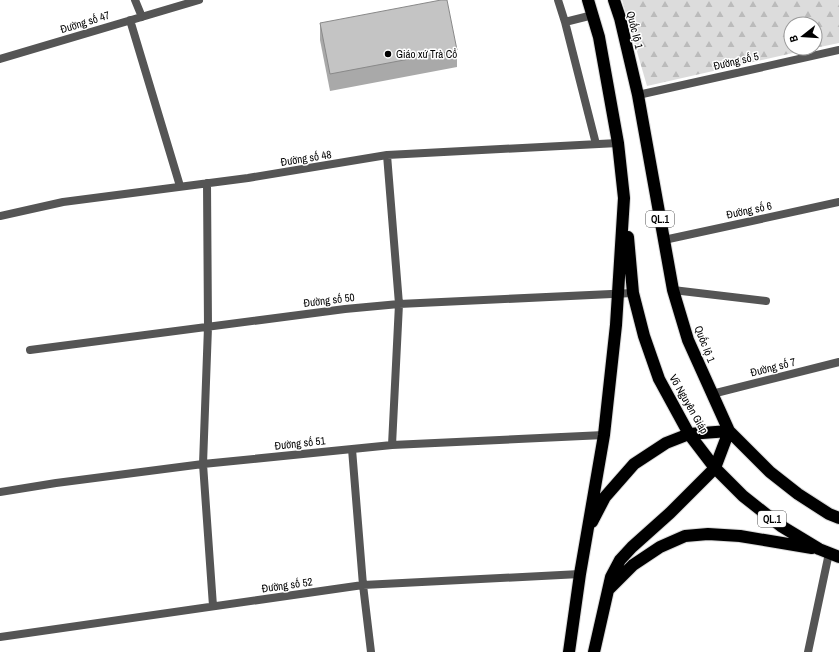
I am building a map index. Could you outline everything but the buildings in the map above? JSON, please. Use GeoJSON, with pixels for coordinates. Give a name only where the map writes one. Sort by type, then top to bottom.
{"type":"FeatureCollection","features":[{"type":"Feature","properties":{"kind":"highway","name":"QL.1"},"geometry":{"type":"LineString","coordinates":[[569,652],[580,574],[604,435],[616,325],[624,198],[618,143],[599,37],[588,0]]}},
{"type":"Feature","properties":{"kind":"highway","name":"Quốc lộ 1"},"geometry":{"type":"LineString","coordinates":[[614,0],[620,18],[638,95],[673,290],[688,340],[729,431]]}},
{"type":"Feature","properties":{"kind":"highway","name":"Võ Nguyên Giáp"},"geometry":{"type":"LineString","coordinates":[[624,198],[633,293],[644,336],[659,379],[689,434],[715,468],[743,496],[781,526],[829,553]]}},
{"type":"Feature","properties":{"kind":"highway","name":"QL.1"},"geometry":{"type":"LineString","coordinates":[[729,431],[770,472],[829,514],[839,518]]}},
{"type":"Feature","properties":{"kind":"highway"},"geometry":{"type":"LineString","coordinates":[[587,532],[606,497],[634,464],[666,443],[689,434],[729,431],[715,468],[620,560],[611,577],[607,591],[594,652]]}},
{"type":"Feature","properties":{"kind":"highway"},"geometry":{"type":"LineString","coordinates":[[607,591],[633,565],[660,547],[685,536],[708,534],[740,536],[829,553]]}},
{"type":"Feature","properties":{"kind":"street"},"geometry":{"type":"LineString","coordinates":[[135,0],[142,17]]}},
{"type":"Feature","properties":{"kind":"street","name":"Đường số 47"},"geometry":{"type":"LineString","coordinates":[[0,59],[199,0]]}},
{"type":"Feature","properties":{"kind":"street"},"geometry":{"type":"LineString","coordinates":[[558,0],[596,144]]}},
{"type":"Feature","properties":{"kind":"street"},"geometry":{"type":"LineString","coordinates":[[565,22],[593,15]]}},
{"type":"Feature","properties":{"kind":"street"},"geometry":{"type":"LineString","coordinates":[[130,20],[180,186]]}},
{"type":"Feature","properties":{"kind":"street","name":"Đường số 5"},"geometry":{"type":"LineString","coordinates":[[638,95],[839,50]]}},
{"type":"Feature","properties":{"kind":"street","name":"Đường số 48"},"geometry":{"type":"LineString","coordinates":[[0,216],[63,202],[248,178],[387,155],[618,143]]}},
{"type":"Feature","properties":{"kind":"street"},"geometry":{"type":"LineString","coordinates":[[387,155],[399,304],[392,445]]}},
{"type":"Feature","properties":{"kind":"street"},"geometry":{"type":"LineString","coordinates":[[207,183],[208,327],[203,464],[213,606]]}},
{"type":"Feature","properties":{"kind":"street","name":"Đường số 6"},"geometry":{"type":"LineString","coordinates":[[664,240],[839,202]]}},
{"type":"Feature","properties":{"kind":"street"},"geometry":{"type":"LineString","coordinates":[[673,290],[766,301]]}},
{"type":"Feature","properties":{"kind":"street","name":"Đường số 50"},"geometry":{"type":"LineString","coordinates":[[30,350],[345,309],[399,304],[633,293]]}},
{"type":"Feature","properties":{"kind":"street","name":"Đường số 7"},"geometry":{"type":"LineString","coordinates":[[712,394],[839,362]]}},
{"type":"Feature","properties":{"kind":"street","name":"Đường số 51"},"geometry":{"type":"LineString","coordinates":[[0,492],[56,483],[203,464],[392,445],[604,435]]}},
{"type":"Feature","properties":{"kind":"street"},"geometry":{"type":"LineString","coordinates":[[352,449],[363,585],[371,652]]}},
{"type":"Feature","properties":{"kind":"street"},"geometry":{"type":"LineString","coordinates":[[808,652],[829,553]]}},
{"type":"Feature","properties":{"kind":"street","name":"Đường số 52"},"geometry":{"type":"LineString","coordinates":[[0,637],[363,585],[580,574]]}},
{"type":"Feature","properties":{"kind":"green space"},"geometry":{"type":"Polygon","coordinates":[[[622,0],[839,0],[839,43],[823,46],[823,16],[783,16],[783,55],[647,86],[622,0]]]}},
{"type":"Feature","properties":{"kind":"place","name":"Giáo xứ Trà Cổ"},"geometry":{"type":"Point","coordinates":[388,54]}}]}
